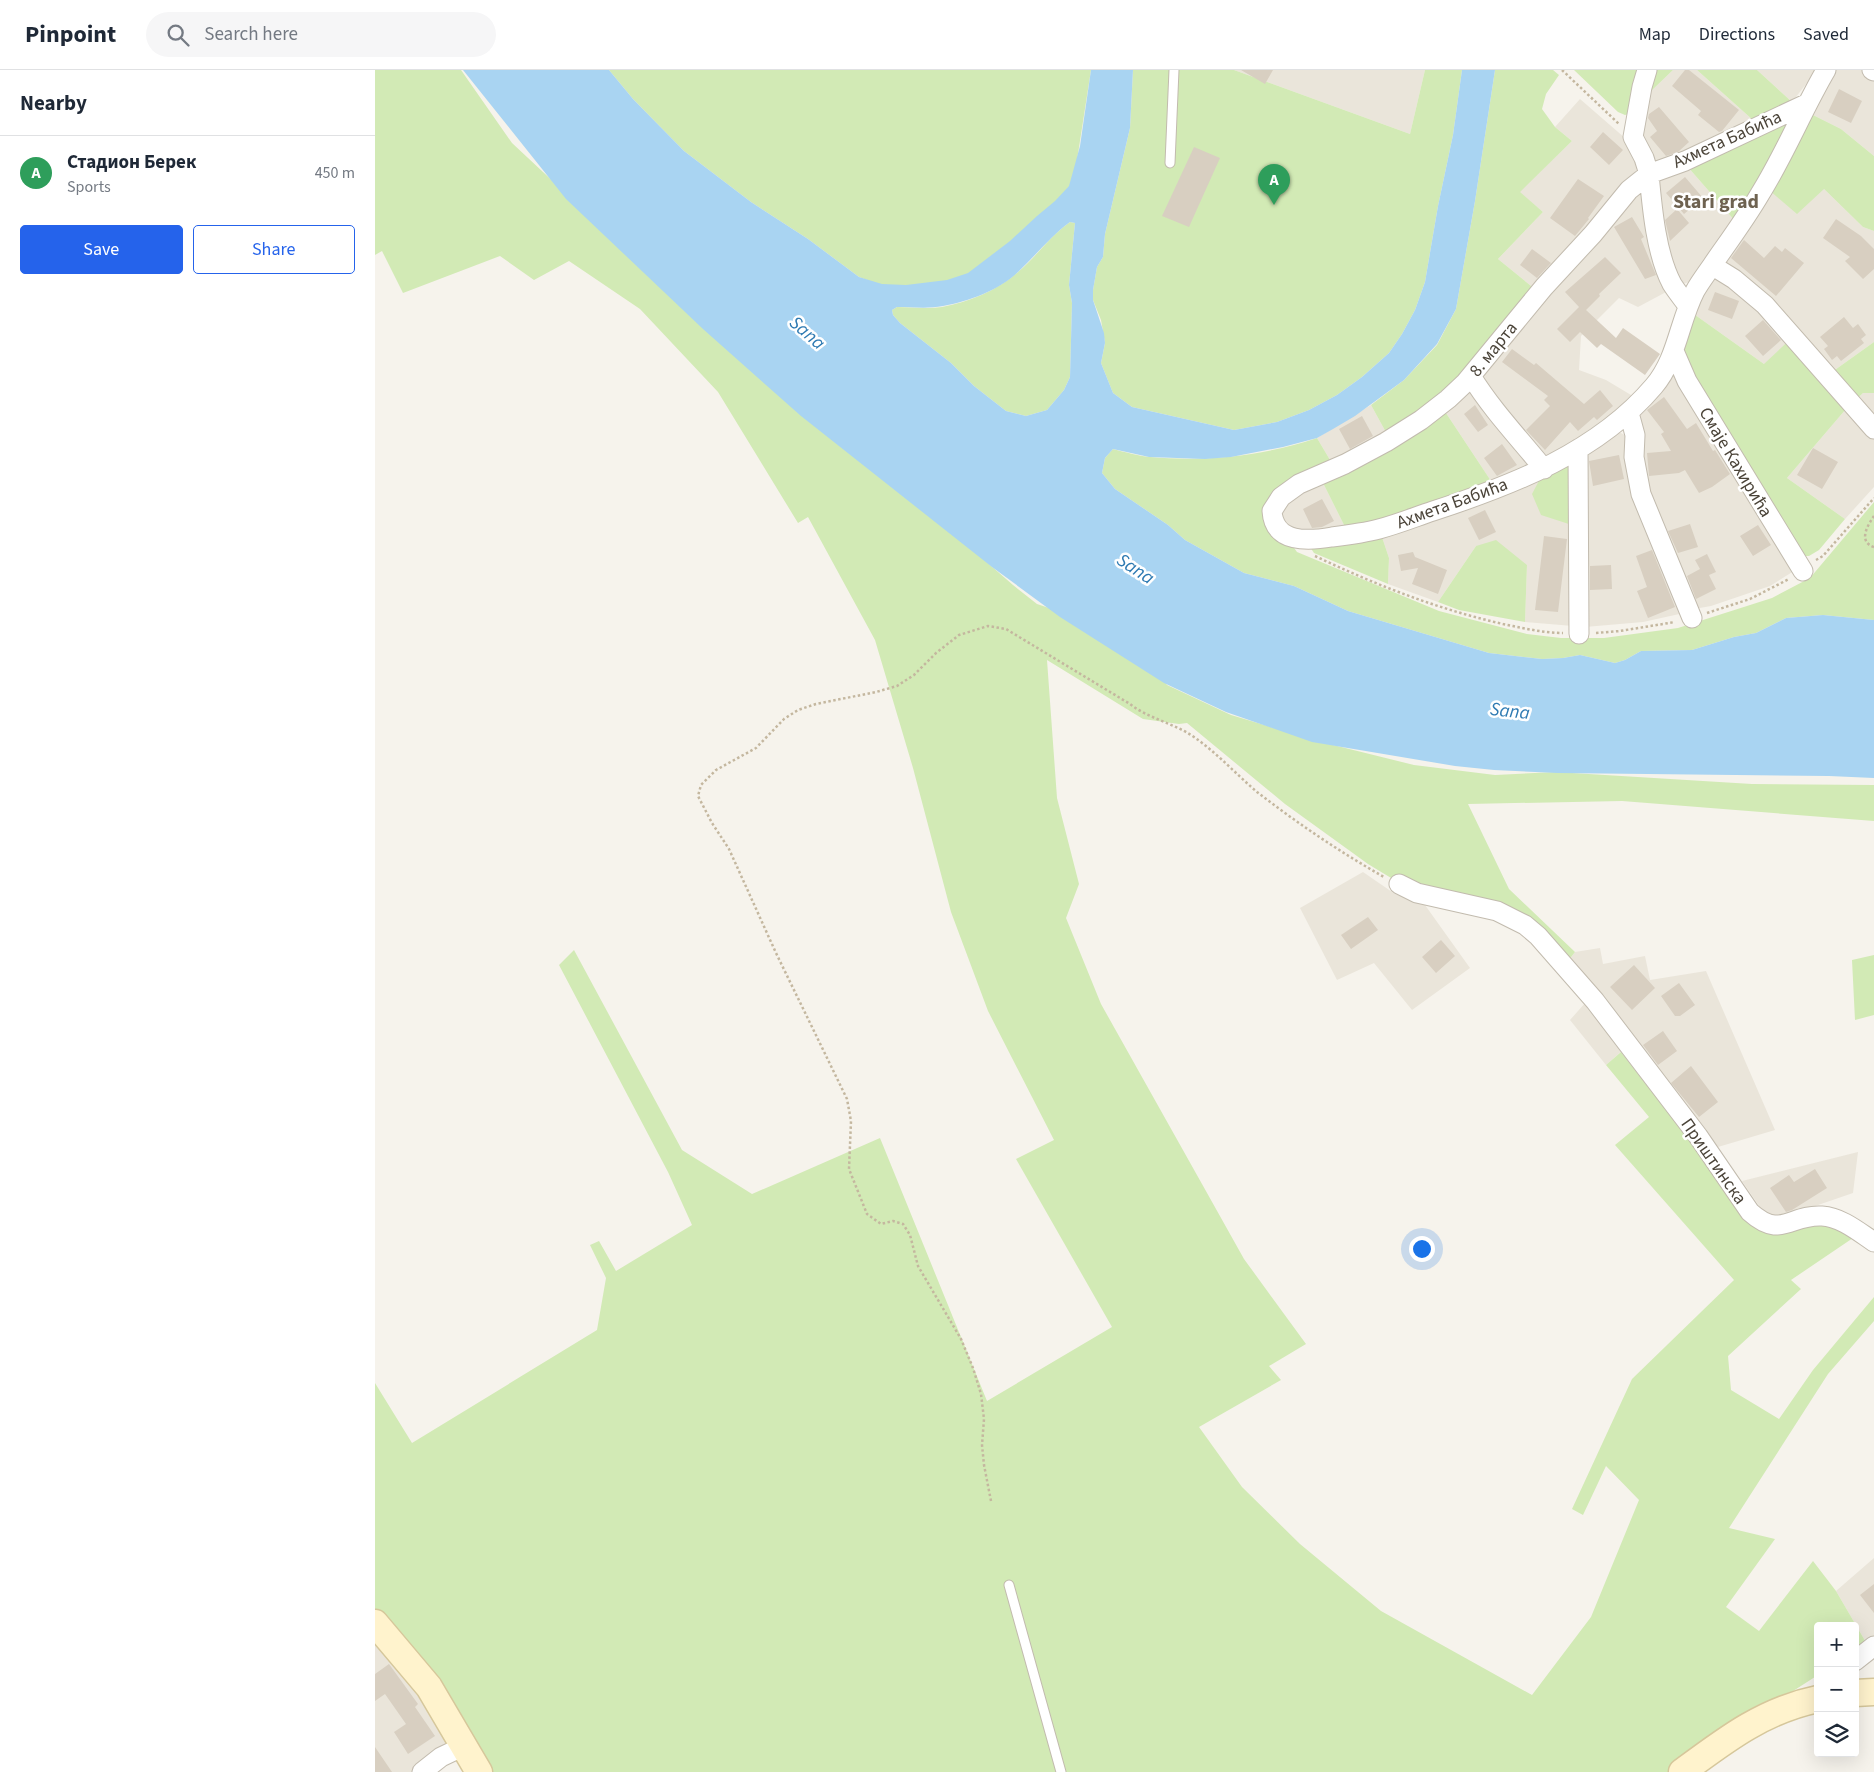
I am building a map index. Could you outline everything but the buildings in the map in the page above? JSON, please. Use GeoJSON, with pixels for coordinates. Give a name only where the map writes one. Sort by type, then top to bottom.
{"type":"FeatureCollection","features":[{"type":"Feature","properties":{"kind":"street"},"geometry":{"type":"LineString","coordinates":[[1647,70],[1633,137],[1644,158],[1649,174],[1653,221],[1666,269],[1672,284],[1688,306]]}},
{"type":"Feature","properties":{"kind":"street","name":"Ахмета Бабића"},"geometry":{"type":"LineString","coordinates":[[1320,539],[1380,528],[1462,502],[1544,469],[1578,449],[1629,413],[1656,384],[1674,351],[1688,306],[1696,289],[1761,194],[1801,118],[1806,104],[1826,70]]}},
{"type":"Feature","properties":{"kind":"street","name":"Ахмета Бабића"},"geometry":{"type":"LineString","coordinates":[[1649,174],[1685,160],[1806,104]]}},
{"type":"Feature","properties":{"kind":"street","name":"8. марта"},"geometry":{"type":"LineString","coordinates":[[1320,539],[1293,539],[1275,526],[1272,511],[1281,497],[1299,484],[1345,464],[1386,442],[1421,420],[1448,399],[1465,383],[1544,287],[1593,234],[1629,190],[1649,174]]}},
{"type":"Feature","properties":{"kind":"street"},"geometry":{"type":"LineString","coordinates":[[1713,266],[1765,304],[1874,429]]}},
{"type":"Feature","properties":{"kind":"street","name":"Смaје Кахирића"},"geometry":{"type":"LineString","coordinates":[[1674,351],[1687,381],[1803,571]]}},
{"type":"Feature","properties":{"kind":"street"},"geometry":{"type":"LineString","coordinates":[[1471,376],[1513,433],[1544,469]]}},
{"type":"Feature","properties":{"kind":"street"},"geometry":{"type":"LineString","coordinates":[[1629,413],[1635,435],[1634,457],[1641,494],[1692,618]]}},
{"type":"Feature","properties":{"kind":"street"},"geometry":{"type":"LineString","coordinates":[[1578,449],[1579,634]]}},
{"type":"Feature","properties":{"kind":"street","name":"Приштинска"},"geometry":{"type":"LineString","coordinates":[[1399,884],[1417,893],[1497,911],[1525,925],[1539,936],[1595,1001],[1699,1136],[1750,1212],[1759,1220],[1769,1225],[1778,1226],[1812,1216],[1823,1216],[1837,1219],[1874,1242]]}},
{"type":"Feature","properties":{"kind":"street"},"geometry":{"type":"LineString","coordinates":[[375,1623],[429,1687],[479,1772]]}},
{"type":"Feature","properties":{"kind":"street"},"geometry":{"type":"LineString","coordinates":[[1859,1658],[1874,1646]]}},
{"type":"Feature","properties":{"kind":"street"},"geometry":{"type":"LineString","coordinates":[[1791,1706],[1814,1691]]}},
{"type":"Feature","properties":{"kind":"street"},"geometry":{"type":"LineString","coordinates":[[1859,1693],[1874,1692]]}},
{"type":"Feature","properties":{"kind":"street"},"geometry":{"type":"LineString","coordinates":[[1682,1772],[1715,1747],[1769,1714],[1814,1700]]}},
{"type":"Feature","properties":{"kind":"street"},"geometry":{"type":"LineString","coordinates":[[422,1772],[441,1757],[464,1746]]}},
{"type":"Feature","properties":{"kind":"lane"},"geometry":{"type":"LineString","coordinates":[[1170,163],[1174,70]]}},
{"type":"Feature","properties":{"kind":"lane"},"geometry":{"type":"LineString","coordinates":[[1009,1585],[1061,1772]]}},
{"type":"Feature","properties":{"kind":"path"},"geometry":{"type":"LineString","coordinates":[[1562,70],[1633,137]]}},
{"type":"Feature","properties":{"kind":"path"},"geometry":{"type":"LineString","coordinates":[[1874,516],[1865,532],[1866,541],[1870,546],[1874,547]]}},
{"type":"Feature","properties":{"kind":"path"},"geometry":{"type":"LineString","coordinates":[[991,1501],[983,1465],[984,1419],[981,1394],[973,1368],[961,1339],[918,1266],[910,1236],[903,1224],[893,1221],[881,1224],[867,1214],[849,1169],[851,1121],[847,1099],[776,952],[729,848],[712,823],[701,801],[699,796],[701,785],[716,770],[756,748],[783,719],[798,710],[824,702],[897,686],[914,674],[959,635],[988,626],[1006,629],[1141,712],[1173,725],[1192,736],[1209,748],[1257,791],[1299,823],[1353,860],[1399,884]]}},
{"type":"Feature","properties":{"kind":"shaded area"},"geometry":{"type":"Polygon","coordinates":[[[1234,70],[1425,70],[1410,134],[1234,70]]]}},
{"type":"Feature","properties":{"kind":"shaded area"},"geometry":{"type":"Polygon","coordinates":[[[1673,70],[1697,70],[1754,121],[1660,164],[1643,141],[1640,129],[1648,94],[1673,70]]]}},
{"type":"Feature","properties":{"kind":"shaded area"},"geometry":{"type":"Polygon","coordinates":[[[1757,70],[1817,70],[1792,102],[1757,70]]]}},
{"type":"Feature","properties":{"kind":"shaded area"},"geometry":{"type":"Polygon","coordinates":[[[1833,70],[1863,70],[1874,77],[1874,156],[1841,129],[1811,114],[1833,70]]]}},
{"type":"Feature","properties":{"kind":"shaded area"},"geometry":{"type":"Polygon","coordinates":[[[1580,99],[1633,145],[1639,165],[1629,183],[1536,290],[1498,259],[1543,212],[1519,192],[1572,141],[1555,127],[1580,99]]]}},
{"type":"Feature","properties":{"kind":"shaded area"},"geometry":{"type":"Polygon","coordinates":[[[1687,166],[1735,221],[1695,280],[1680,285],[1661,240],[1658,178],[1687,166]]]}},
{"type":"Feature","properties":{"kind":"shaded area"},"geometry":{"type":"Polygon","coordinates":[[[1643,186],[1668,291],[1638,307],[1619,298],[1581,336],[1579,370],[1606,380],[1636,398],[1544,463],[1477,376],[1643,186]]]}},
{"type":"Feature","properties":{"kind":"shaded area"},"geometry":{"type":"Polygon","coordinates":[[[1824,189],[1863,227],[1874,231],[1874,342],[1832,372],[1764,364],[1691,312],[1769,190],[1824,189]]]}},
{"type":"Feature","properties":{"kind":"shaded area"},"geometry":{"type":"Polygon","coordinates":[[[1671,369],[1797,569],[1770,586],[1711,606],[1694,609],[1640,479],[1639,412],[1671,369]]]}},
{"type":"Feature","properties":{"kind":"shaded area"},"geometry":{"type":"Polygon","coordinates":[[[1472,384],[1536,466],[1493,484],[1444,410],[1472,384]]]}},
{"type":"Feature","properties":{"kind":"shaded area"},"geometry":{"type":"Polygon","coordinates":[[[1863,393],[1874,393],[1874,487],[1845,519],[1787,478],[1846,409],[1863,393]]]}},
{"type":"Feature","properties":{"kind":"shaded area"},"geometry":{"type":"Polygon","coordinates":[[[1371,405],[1388,436],[1333,465],[1317,438],[1371,405]]]}},
{"type":"Feature","properties":{"kind":"shaded area"},"geometry":{"type":"Polygon","coordinates":[[[1617,433],[1626,436],[1684,613],[1643,622],[1585,627],[1583,455],[1617,433]]]}},
{"type":"Feature","properties":{"kind":"shaded area"},"geometry":{"type":"Polygon","coordinates":[[[1542,475],[1575,526],[1573,626],[1525,622],[1527,565],[1476,546],[1438,602],[1388,584],[1389,558],[1381,534],[1542,475]]]}},
{"type":"Feature","properties":{"kind":"shaded area"},"geometry":{"type":"Polygon","coordinates":[[[1322,481],[1347,531],[1306,536],[1279,523],[1284,500],[1322,481]]]}},
{"type":"Feature","properties":{"kind":"shaded area"},"geometry":{"type":"Polygon","coordinates":[[[1363,872],[1395,894],[1425,905],[1470,968],[1412,1010],[1374,963],[1337,980],[1300,908],[1363,872]]]}},
{"type":"Feature","properties":{"kind":"shaded area"},"geometry":{"type":"Polygon","coordinates":[[[1600,948],[1603,964],[1645,956],[1650,980],[1706,971],[1775,1130],[1718,1147],[1632,1042],[1606,1065],[1570,1020],[1586,1002],[1568,961],[1575,952],[1600,948]]]}},
{"type":"Feature","properties":{"kind":"shaded area"},"geometry":{"type":"Polygon","coordinates":[[[1858,1152],[1853,1193],[1777,1219],[1766,1216],[1742,1181],[1858,1152]]]}},
{"type":"Feature","properties":{"kind":"shaded area"},"geometry":{"type":"Polygon","coordinates":[[[1874,1558],[1874,1638],[1867,1644],[1859,1630],[1859,1622],[1854,1622],[1836,1591],[1874,1558]]]}},
{"type":"Feature","properties":{"kind":"shaded area"},"geometry":{"type":"Polygon","coordinates":[[[375,1633],[453,1741],[413,1772],[375,1772],[375,1633]]]}},
{"type":"Feature","properties":{"kind":"green space"},"geometry":{"type":"Polygon","coordinates":[[[375,70],[461,70],[512,143],[605,230],[1013,585],[1037,604],[1076,617],[1138,643],[1167,685],[1231,715],[1321,742],[1414,765],[1495,775],[1556,772],[1752,784],[1874,785],[1874,821],[1622,801],[1468,804],[1509,889],[1575,952],[1568,961],[1522,918],[1401,884],[1368,864],[1285,804],[1187,723],[1179,724],[1143,719],[1047,660],[1057,798],[1079,884],[1066,918],[1101,1004],[1244,1259],[1306,1344],[1269,1366],[1281,1380],[1199,1427],[1242,1487],[1300,1544],[1381,1611],[1532,1695],[1591,1617],[1639,1500],[1606,1466],[1583,1515],[1572,1509],[1632,1379],[1734,1280],[1615,1145],[1649,1117],[1606,1065],[1621,1052],[1750,1218],[1795,1225],[1831,1221],[1853,1238],[1791,1280],[1801,1289],[1728,1356],[1731,1390],[1779,1419],[1813,1370],[1874,1297],[1874,1321],[1828,1374],[1729,1528],[1775,1539],[1726,1607],[1759,1631],[1813,1561],[1836,1591],[1854,1622],[1814,1622],[1814,1678],[1690,1757],[1673,1772],[490,1772],[375,1612],[375,1383],[412,1443],[597,1330],[606,1278],[590,1245],[599,1241],[616,1271],[692,1225],[668,1172],[559,965],[574,950],[682,1150],[752,1194],[880,1138],[987,1401],[1112,1327],[1016,1159],[1054,1140],[988,1011],[951,912],[913,768],[875,640],[808,517],[798,523],[718,392],[640,309],[569,261],[534,280],[500,256],[403,293],[382,251],[375,255],[375,70]]]}},
{"type":"Feature","properties":{"kind":"green space"},"geometry":{"type":"Polygon","coordinates":[[[609,70],[1091,70],[1073,186],[1007,268],[902,293],[859,277],[808,239],[751,202],[684,151],[633,99],[609,70]]]}},
{"type":"Feature","properties":{"kind":"green space"},"geometry":{"type":"Polygon","coordinates":[[[1133,70],[1234,70],[1410,134],[1425,70],[1462,70],[1453,135],[1425,282],[1415,310],[1389,353],[1362,377],[1337,395],[1309,410],[1277,422],[1234,430],[1132,407],[1113,393],[1101,363],[1105,343],[1101,320],[1093,300],[1093,290],[1097,267],[1103,257],[1105,234],[1130,128],[1133,70]]]}},
{"type":"Feature","properties":{"kind":"green space"},"geometry":{"type":"Polygon","coordinates":[[[1495,70],[1553,70],[1559,75],[1546,94],[1542,109],[1555,127],[1572,141],[1520,192],[1543,212],[1498,259],[1536,290],[1460,381],[1388,436],[1371,405],[1404,380],[1437,345],[1456,309],[1495,70]]]}},
{"type":"Feature","properties":{"kind":"green space"},"geometry":{"type":"Polygon","coordinates":[[[1574,70],[1644,70],[1632,113],[1625,115],[1618,112],[1574,70]]]}},
{"type":"Feature","properties":{"kind":"green space"},"geometry":{"type":"Polygon","coordinates":[[[1654,70],[1673,70],[1648,94],[1654,70]]]}},
{"type":"Feature","properties":{"kind":"green space"},"geometry":{"type":"Polygon","coordinates":[[[1697,70],[1757,70],[1792,102],[1754,121],[1697,70]]]}},
{"type":"Feature","properties":{"kind":"green space"},"geometry":{"type":"Polygon","coordinates":[[[1811,114],[1841,129],[1874,156],[1874,231],[1863,227],[1824,189],[1797,214],[1769,190],[1811,114]]]}},
{"type":"Feature","properties":{"kind":"green space"},"geometry":{"type":"Polygon","coordinates":[[[1786,121],[1787,128],[1735,221],[1687,166],[1786,121]]]}},
{"type":"Feature","properties":{"kind":"green space"},"geometry":{"type":"Polygon","coordinates":[[[1070,222],[1075,223],[1069,285],[1072,303],[1070,377],[1064,390],[1047,410],[1026,416],[1006,411],[974,386],[951,363],[900,323],[893,315],[892,310],[897,307],[942,307],[962,302],[992,290],[1018,272],[1056,233],[1070,222]]]}},
{"type":"Feature","properties":{"kind":"green space"},"geometry":{"type":"Polygon","coordinates":[[[1691,312],[1764,364],[1797,333],[1832,372],[1874,342],[1874,393],[1863,393],[1846,409],[1787,478],[1845,519],[1819,550],[1809,556],[1802,556],[1700,395],[1681,349],[1691,312]]]}},
{"type":"Feature","properties":{"kind":"green space"},"geometry":{"type":"Polygon","coordinates":[[[1444,410],[1493,484],[1347,531],[1322,481],[1444,410]]]}},
{"type":"Feature","properties":{"kind":"green space"},"geometry":{"type":"Polygon","coordinates":[[[1317,438],[1333,465],[1274,494],[1289,541],[1297,552],[1439,611],[1527,634],[1561,638],[1604,638],[1678,628],[1772,598],[1810,578],[1874,502],[1874,620],[1823,615],[1786,618],[1756,633],[1734,637],[1692,650],[1641,651],[1615,663],[1580,655],[1542,659],[1489,653],[1348,611],[1294,586],[1244,573],[1185,540],[1168,525],[1115,489],[1102,473],[1105,458],[1113,449],[1150,457],[1213,458],[1256,453],[1317,438]]]}},
{"type":"Feature","properties":{"kind":"green space"},"geometry":{"type":"Polygon","coordinates":[[[1572,459],[1575,526],[1541,515],[1532,494],[1542,475],[1572,459]]]}},
{"type":"Feature","properties":{"kind":"green space"},"geometry":{"type":"Polygon","coordinates":[[[1381,534],[1389,558],[1388,584],[1314,553],[1310,547],[1381,534]]]}},
{"type":"Feature","properties":{"kind":"green space"},"geometry":{"type":"Polygon","coordinates":[[[1496,540],[1527,565],[1525,622],[1459,610],[1438,602],[1476,546],[1496,540]]]}},
{"type":"Feature","properties":{"kind":"green space"},"geometry":{"type":"Polygon","coordinates":[[[1874,955],[1874,1015],[1855,1020],[1852,960],[1874,955]]]}},
{"type":"Feature","properties":{"kind":"green space"},"geometry":{"type":"Polygon","coordinates":[[[1859,1630],[1867,1644],[1859,1649],[1859,1630]]]}},
{"type":"Feature","properties":{"kind":"water","name":"Sana"},"geometry":{"type":"Polygon","coordinates":[[[463,70],[609,70],[633,99],[684,151],[751,202],[808,239],[859,277],[882,284],[906,285],[947,280],[968,273],[1010,241],[1055,201],[1069,186],[1080,146],[1091,70],[1133,70],[1130,128],[1105,234],[1103,257],[1097,267],[1093,290],[1093,300],[1104,333],[1105,343],[1101,363],[1113,393],[1132,407],[1234,430],[1277,422],[1309,410],[1337,395],[1362,377],[1389,353],[1415,310],[1425,282],[1453,135],[1462,70],[1495,70],[1456,309],[1437,344],[1404,380],[1355,416],[1317,438],[1231,457],[1205,459],[1149,457],[1113,449],[1105,458],[1102,473],[1115,489],[1168,525],[1185,540],[1244,573],[1294,586],[1348,611],[1489,653],[1542,659],[1580,655],[1615,663],[1641,651],[1692,650],[1734,637],[1756,633],[1786,618],[1823,615],[1874,620],[1874,778],[1558,773],[1494,770],[1455,766],[1312,742],[1226,712],[1164,683],[1060,617],[992,567],[801,416],[703,329],[566,199],[463,70]],[[1070,222],[1063,227],[1012,277],[994,289],[974,298],[943,306],[926,308],[897,307],[892,310],[893,315],[900,323],[951,363],[974,386],[1006,411],[1026,416],[1047,410],[1064,390],[1070,377],[1072,303],[1069,285],[1075,223],[1070,222]]]}},
{"type":"Feature","properties":{"kind":"place","name":"Стадион Берек"},"geometry":{"type":"Point","coordinates":[1274,205]}},
{"type":"Feature","properties":{"kind":"district","name":"Stari grad"},"geometry":{"type":"Point","coordinates":[1716,201]}}]}
